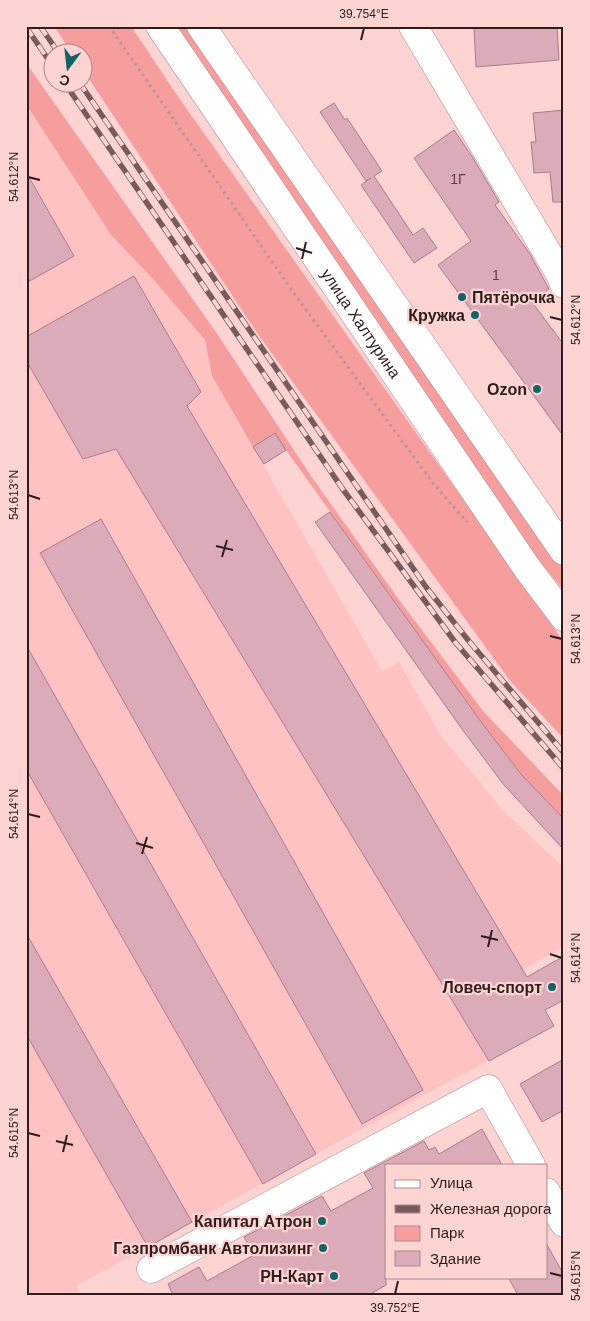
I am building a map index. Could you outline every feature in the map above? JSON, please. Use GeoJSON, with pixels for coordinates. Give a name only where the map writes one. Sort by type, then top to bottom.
{"type":"FeatureCollection","features":[{"type":"Feature","properties":{"kind":"main road","name":"улица Халтурина"},"geometry":{"type":"LineString","coordinates":[[160,26],[527,568],[564,617]]}},
{"type":"Feature","properties":{"kind":"main road"},"geometry":{"type":"LineString","coordinates":[[201,26],[564,551]]}},
{"type":"Feature","properties":{"kind":"main road"},"geometry":{"type":"LineString","coordinates":[[413,26],[560,274],[564,284]]}},
{"type":"Feature","properties":{"kind":"main road"},"geometry":{"type":"LineString","coordinates":[[151,1269],[488,1089],[530,1164]]}},
{"type":"Feature","properties":{"kind":"main road"},"geometry":{"type":"LineString","coordinates":[[548,1196],[564,1224]]}},
{"type":"Feature","properties":{"kind":"path"},"geometry":{"type":"LineString","coordinates":[[109,26],[298,300],[433,483],[471,528]]}},
{"type":"Feature","properties":{"kind":"shaded area"},"geometry":{"type":"Polygon","coordinates":[[[26,104],[111,235],[153,279],[205,340],[212,376],[382,671],[399,662],[441,736],[503,810],[564,868],[564,946],[523,970],[554,1025],[76,1286],[81,1295],[26,1295],[26,104]]]}},
{"type":"Feature","properties":{"kind":"green space"},"geometry":{"type":"Polygon","coordinates":[[[54,26],[131,26],[177,95],[564,642],[564,739],[511,682],[257,333],[92,84],[92,42],[64,42],[54,26]]]}},
{"type":"Feature","properties":{"kind":"green space"},"geometry":{"type":"Polygon","coordinates":[[[170,26],[191,26],[564,565],[564,591],[541,563],[170,26]]]}},
{"type":"Feature","properties":{"kind":"green space"},"geometry":{"type":"Polygon","coordinates":[[[26,63],[42,86],[42,92],[46,92],[216,332],[311,476],[397,597],[483,711],[564,796],[564,819],[520,773],[479,719],[286,450],[253,447],[212,376],[205,340],[153,279],[111,235],[26,104],[26,63]]]}},
{"type":"Feature","properties":{"kind":"building"},"geometry":{"type":"Polygon","coordinates":[[[557,26],[559,60],[476,67],[474,28],[557,26]]]}},
{"type":"Feature","properties":{"kind":"building"},"geometry":{"type":"Polygon","coordinates":[[[334,103],[345,120],[347,118],[382,171],[374,176],[413,235],[423,228],[437,248],[414,263],[361,185],[371,178],[366,181],[320,112],[334,103]]]}},
{"type":"Feature","properties":{"kind":"building"},"geometry":{"type":"Polygon","coordinates":[[[564,110],[564,202],[553,202],[550,172],[534,173],[531,142],[536,142],[533,113],[564,110]]]}},
{"type":"Feature","properties":{"kind":"building"},"geometry":{"type":"Polygon","coordinates":[[[454,130],[499,202],[495,205],[530,254],[549,289],[532,302],[564,345],[564,437],[438,265],[471,241],[414,158],[454,130]]]}},
{"type":"Feature","properties":{"kind":"building"},"geometry":{"type":"Polygon","coordinates":[[[26,172],[74,256],[26,283],[26,172]]]}},
{"type":"Feature","properties":{"kind":"building"},"geometry":{"type":"Polygon","coordinates":[[[134,276],[201,392],[187,406],[527,977],[564,956],[564,1000],[545,1010],[554,1026],[489,1061],[116,449],[83,459],[26,360],[26,337],[134,276]]]}},
{"type":"Feature","properties":{"kind":"building"},"geometry":{"type":"Polygon","coordinates":[[[275,433],[286,450],[264,464],[253,447],[275,433]]]}},
{"type":"Feature","properties":{"kind":"building"},"geometry":{"type":"Polygon","coordinates":[[[330,512],[520,773],[564,819],[564,850],[504,785],[315,522],[330,512]]]}},
{"type":"Feature","properties":{"kind":"building"},"geometry":{"type":"Polygon","coordinates":[[[101,519],[423,1090],[362,1124],[40,553],[101,519]]]}},
{"type":"Feature","properties":{"kind":"building"},"geometry":{"type":"Polygon","coordinates":[[[26,645],[316,1154],[263,1184],[26,769],[26,645]]]}},
{"type":"Feature","properties":{"kind":"building"},"geometry":{"type":"Polygon","coordinates":[[[26,933],[192,1222],[148,1247],[26,1034],[26,933]]]}},
{"type":"Feature","properties":{"kind":"building"},"geometry":{"type":"Polygon","coordinates":[[[564,1059],[564,1110],[542,1122],[520,1084],[564,1059]]]}},
{"type":"Feature","properties":{"kind":"building","name":"Капитал Атрон"},"geometry":{"type":"Polygon","coordinates":[[[482,1129],[501,1164],[385,1164],[386,1285],[369,1295],[173,1295],[168,1284],[199,1267],[207,1281],[254,1255],[244,1237],[322,1196],[331,1211],[373,1188],[364,1173],[424,1141],[429,1150],[435,1147],[439,1154],[482,1129]]]}},
{"type":"Feature","properties":{"kind":"building"},"geometry":{"type":"Polygon","coordinates":[[[548,1247],[564,1275],[564,1295],[518,1295],[509,1278],[548,1278],[548,1247]]]}},
{"type":"Feature","properties":{"kind":"railway"},"geometry":{"type":"LineString","coordinates":[[40,26],[51,42]]}},
{"type":"Feature","properties":{"kind":"railway"},"geometry":{"type":"LineString","coordinates":[[26,27],[42,50]]}},
{"type":"Feature","properties":{"kind":"railway"},"geometry":{"type":"LineString","coordinates":[[71,92],[342,488],[455,642],[564,769]]}},
{"type":"Feature","properties":{"kind":"railway"},"geometry":{"type":"LineString","coordinates":[[86,92],[426,587],[468,640],[564,753]]}},
{"type":"Feature","properties":{"kind":"place","name":"Пятёрочка"},"geometry":{"type":"Point","coordinates":[462,297]}},
{"type":"Feature","properties":{"kind":"place","name":"Кружка"},"geometry":{"type":"Point","coordinates":[475,315]}},
{"type":"Feature","properties":{"kind":"place","name":"Ozon"},"geometry":{"type":"Point","coordinates":[537,389]}},
{"type":"Feature","properties":{"kind":"place","name":"Ловеч-спорт"},"geometry":{"type":"Point","coordinates":[552,987]}},
{"type":"Feature","properties":{"kind":"place","name":"Капитал Атрон"},"geometry":{"type":"Point","coordinates":[322,1221]}},
{"type":"Feature","properties":{"kind":"place","name":"Газпромбанк Автолизинг"},"geometry":{"type":"Point","coordinates":[323,1248]}},
{"type":"Feature","properties":{"kind":"place","name":"РН-Карт"},"geometry":{"type":"Point","coordinates":[334,1276]}}]}
